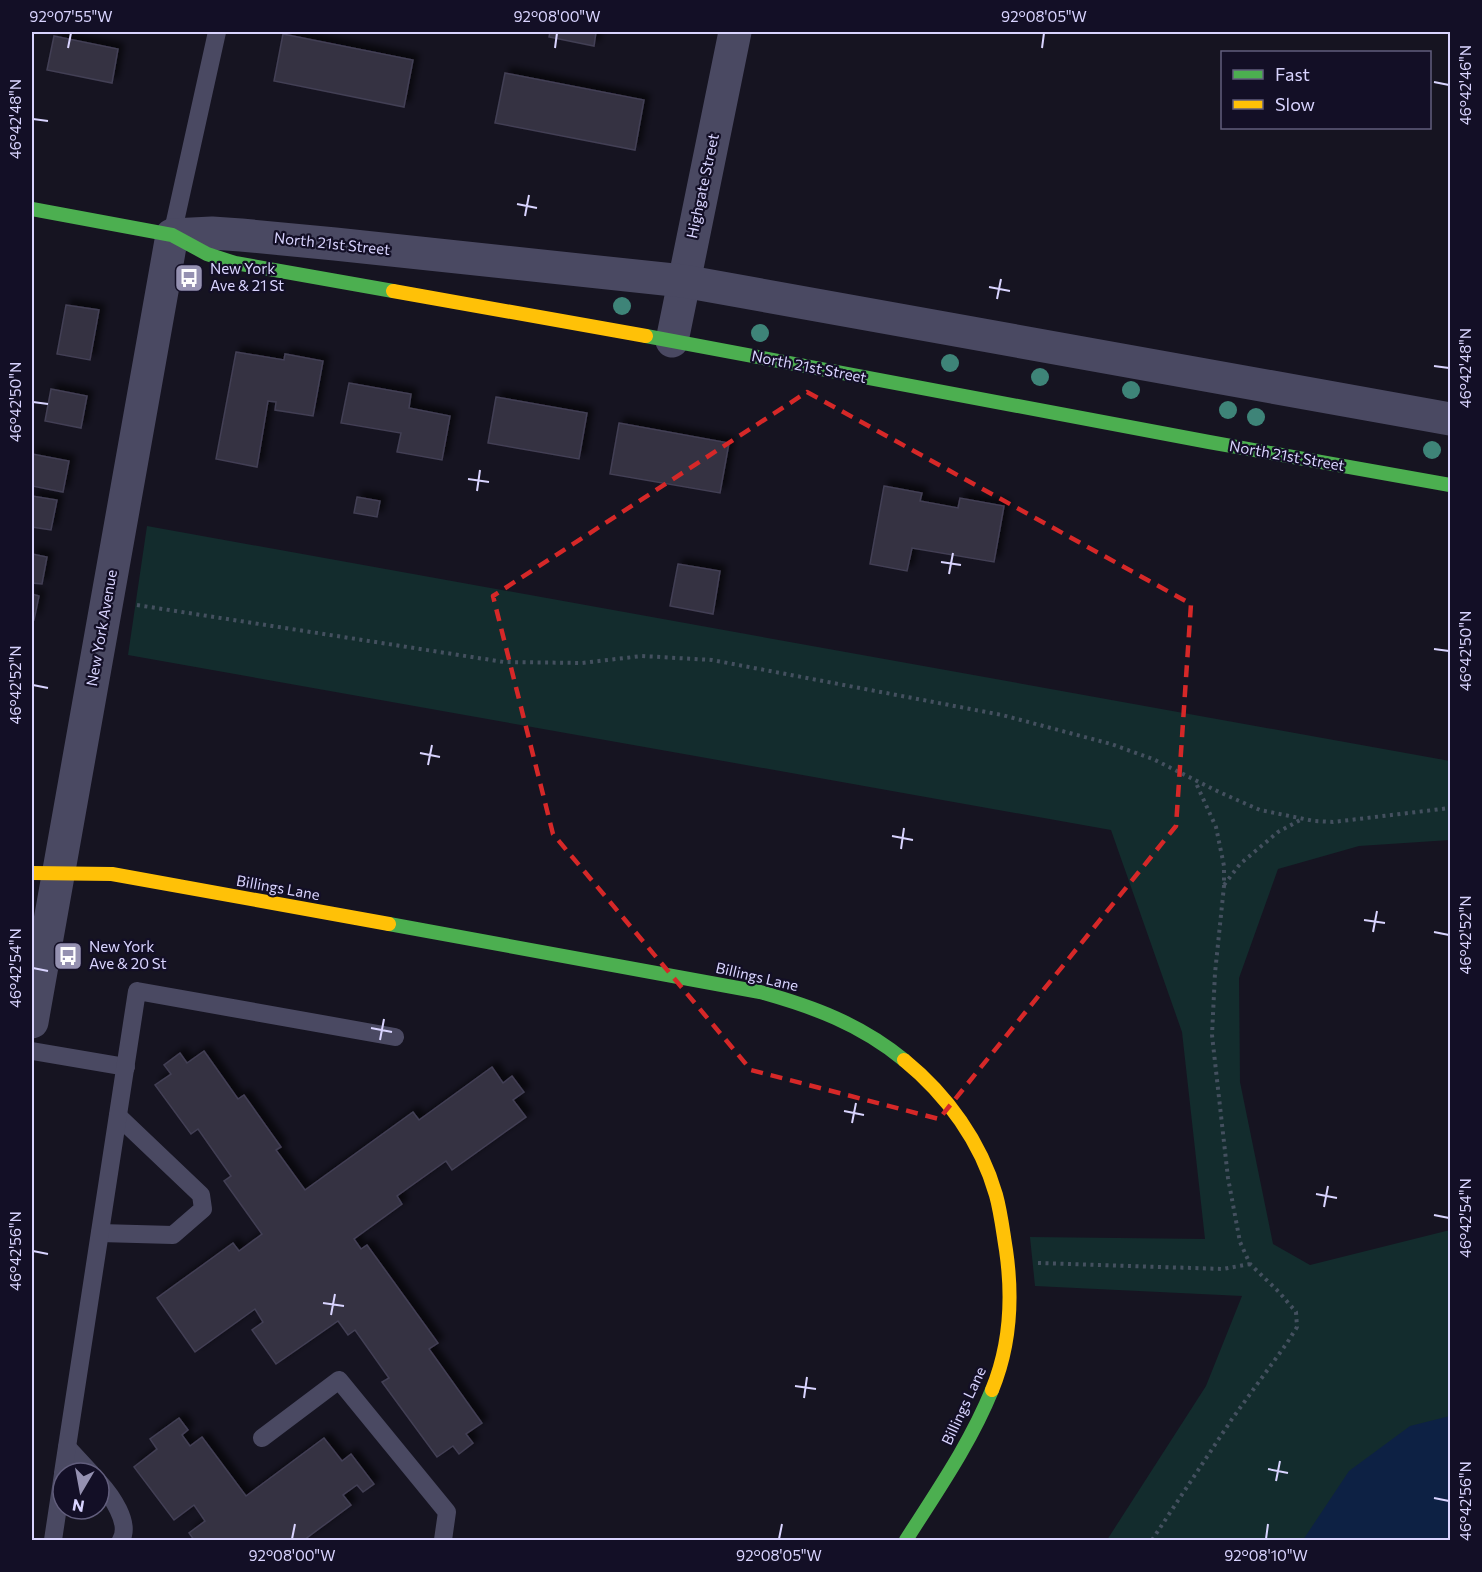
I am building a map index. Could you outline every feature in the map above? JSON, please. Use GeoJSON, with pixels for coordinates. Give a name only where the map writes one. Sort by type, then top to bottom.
{"type":"FeatureCollection","features":[{"type":"Feature","properties":{"kind":"street","name":"Highgate Street"},"geometry":{"type":"LineString","coordinates":[[672,341],[735,32]]}},
{"type":"Feature","properties":{"kind":"street","name":"North 21st Street"},"geometry":{"type":"LineString","coordinates":[[32,209],[172,235],[212,233],[300,240],[683,281],[1450,419]]}},
{"type":"Feature","properties":{"kind":"street","name":"North 21st Street"},"geometry":{"type":"LineString","coordinates":[[172,235],[207,254],[235,263],[672,341],[1450,485]]}},
{"type":"Feature","properties":{"kind":"street","name":"New York Avenue"},"geometry":{"type":"LineString","coordinates":[[32,1022],[45,874],[107,600],[172,235]]}},
{"type":"Feature","properties":{"kind":"street","name":"Billings Lane"},"geometry":{"type":"LineString","coordinates":[[45,874],[112,874],[760,992],[822,1011],[850,1023],[894,1052],[917,1070],[941,1094],[964,1123],[991,1178],[1008,1262],[1009,1322],[1004,1355],[993,1389],[969,1441],[906,1540]]}},
{"type":"Feature","properties":{"kind":"lane"},"geometry":{"type":"LineString","coordinates":[[172,235],[217,32]]}},
{"type":"Feature","properties":{"kind":"lane"},"geometry":{"type":"LineString","coordinates":[[65,1461],[137,991],[395,1037]]}},
{"type":"Feature","properties":{"kind":"lane"},"geometry":{"type":"LineString","coordinates":[[32,1052],[126,1067]]}},
{"type":"Feature","properties":{"kind":"lane"},"geometry":{"type":"LineString","coordinates":[[100,1233],[173,1234],[203,1209],[201,1195],[118,1116]]}},
{"type":"Feature","properties":{"kind":"lane"},"geometry":{"type":"LineString","coordinates":[[262,1438],[339,1380],[447,1512],[443,1540]]}},
{"type":"Feature","properties":{"kind":"lane"},"geometry":{"type":"LineString","coordinates":[[67,1447],[80,1461]]}},
{"type":"Feature","properties":{"kind":"lane"},"geometry":{"type":"LineString","coordinates":[[111,1498],[121,1514],[124,1534],[121,1540]]}},
{"type":"Feature","properties":{"kind":"lane"},"geometry":{"type":"LineString","coordinates":[[53,1540],[56,1521]]}},
{"type":"Feature","properties":{"kind":"path"},"geometry":{"type":"LineString","coordinates":[[107,600],[504,662],[582,663],[642,657],[712,660],[1002,715],[1111,744],[1153,759],[1260,810],[1314,821],[1333,822],[1450,808]]}},
{"type":"Feature","properties":{"kind":"path"},"geometry":{"type":"LineString","coordinates":[[1152,1540],[1232,1419],[1297,1327],[1296,1312],[1250,1264],[1240,1242],[1228,1178],[1212,1035],[1224,866],[1216,827],[1195,780]]}},
{"type":"Feature","properties":{"kind":"path"},"geometry":{"type":"LineString","coordinates":[[1224,886],[1240,864],[1278,832],[1302,819]]}},
{"type":"Feature","properties":{"kind":"path"},"geometry":{"type":"LineString","coordinates":[[1008,1262],[1223,1269],[1250,1264]]}},
{"type":"Feature","properties":{"kind":"highlighted area"},"geometry":{"type":"Polygon","coordinates":[[[807,392],[1191,604],[1176,826],[939,1119],[751,1070],[553,834],[493,596],[807,392]]]}},
{"type":"Feature","properties":{"kind":"green space"},"geometry":{"type":"Polygon","coordinates":[[[147,526],[1450,761],[1450,840],[1359,846],[1278,869],[1239,978],[1240,1082],[1273,1244],[1310,1265],[1450,1230],[1450,1540],[1107,1540],[1206,1386],[1242,1296],[1035,1286],[1030,1237],[1205,1239],[1182,1032],[1111,830],[128,655],[147,526]]]}},
{"type":"Feature","properties":{"kind":"water"},"geometry":{"type":"Polygon","coordinates":[[[1450,1416],[1450,1540],[1303,1540],[1349,1471],[1410,1426],[1450,1416]]]}},
{"type":"Feature","properties":{"kind":"building"},"geometry":{"type":"Polygon","coordinates":[[[550,32],[596,32],[594,46],[549,37],[550,32]]]}},
{"type":"Feature","properties":{"kind":"building"},"geometry":{"type":"Polygon","coordinates":[[[283,34],[413,60],[404,107],[274,81],[283,34]]]}},
{"type":"Feature","properties":{"kind":"building"},"geometry":{"type":"Polygon","coordinates":[[[54,36],[118,49],[112,83],[47,70],[54,36]]]}},
{"type":"Feature","properties":{"kind":"building"},"geometry":{"type":"Polygon","coordinates":[[[505,73],[644,100],[635,150],[495,123],[505,73]]]}},
{"type":"Feature","properties":{"kind":"building"},"geometry":{"type":"Polygon","coordinates":[[[66,305],[99,310],[90,360],[57,354],[66,305]]]}},
{"type":"Feature","properties":{"kind":"building"},"geometry":{"type":"Polygon","coordinates":[[[236,352],[284,360],[285,354],[323,361],[313,416],[275,410],[276,402],[268,401],[257,467],[216,459],[236,352]]]}},
{"type":"Feature","properties":{"kind":"building"},"geometry":{"type":"Polygon","coordinates":[[[349,383],[411,394],[409,408],[450,416],[442,460],[397,452],[401,433],[341,423],[349,383]]]}},
{"type":"Feature","properties":{"kind":"building"},"geometry":{"type":"Polygon","coordinates":[[[51,389],[87,396],[81,428],[45,421],[51,389]]]}},
{"type":"Feature","properties":{"kind":"building"},"geometry":{"type":"Polygon","coordinates":[[[496,397],[587,413],[579,459],[488,443],[496,397]]]}},
{"type":"Feature","properties":{"kind":"building"},"geometry":{"type":"Polygon","coordinates":[[[619,423],[729,443],[720,493],[610,474],[619,423]]]}},
{"type":"Feature","properties":{"kind":"building"},"geometry":{"type":"Polygon","coordinates":[[[32,454],[69,461],[63,492],[32,486],[32,454]]]}},
{"type":"Feature","properties":{"kind":"building"},"geometry":{"type":"Polygon","coordinates":[[[884,486],[922,493],[920,501],[958,508],[960,498],[1004,506],[994,562],[912,548],[907,571],[870,564],[884,486]]]}},
{"type":"Feature","properties":{"kind":"building"},"geometry":{"type":"Polygon","coordinates":[[[32,496],[57,500],[51,530],[32,527],[32,496]]]}},
{"type":"Feature","properties":{"kind":"building"},"geometry":{"type":"Polygon","coordinates":[[[357,497],[380,501],[377,517],[354,513],[357,497]]]}},
{"type":"Feature","properties":{"kind":"building"},"geometry":{"type":"Polygon","coordinates":[[[32,554],[47,557],[42,584],[32,583],[32,554]]]}},
{"type":"Feature","properties":{"kind":"building"},"geometry":{"type":"Polygon","coordinates":[[[678,564],[720,571],[713,614],[670,606],[678,564]]]}},
{"type":"Feature","properties":{"kind":"building"},"geometry":{"type":"Polygon","coordinates":[[[32,594],[39,596],[34,620],[32,619],[32,594]]]}},
{"type":"Feature","properties":{"kind":"building"},"geometry":{"type":"Polygon","coordinates":[[[204,1051],[238,1099],[244,1095],[281,1147],[276,1150],[305,1190],[413,1112],[419,1120],[492,1067],[503,1083],[512,1076],[524,1092],[513,1100],[526,1117],[452,1170],[446,1161],[397,1196],[402,1204],[354,1239],[361,1249],[367,1245],[438,1343],[429,1349],[482,1423],[466,1434],[473,1443],[459,1454],[453,1446],[437,1457],[382,1382],[389,1378],[355,1330],[348,1335],[338,1321],[276,1364],[252,1330],[263,1322],[255,1309],[195,1352],[157,1298],[233,1243],[239,1251],[262,1234],[224,1181],[231,1176],[198,1129],[191,1134],[155,1085],[171,1074],[164,1065],[180,1053],[187,1063],[204,1051]]]}},
{"type":"Feature","properties":{"kind":"building"},"geometry":{"type":"Polygon","coordinates":[[[179,1418],[188,1430],[182,1435],[190,1446],[202,1437],[246,1496],[324,1438],[342,1461],[351,1454],[374,1484],[363,1492],[357,1485],[343,1495],[351,1505],[304,1540],[194,1540],[189,1533],[205,1521],[194,1505],[174,1520],[134,1467],[157,1449],[150,1439],[179,1418]]]}},
{"type":"Feature","properties":{"kind":"traffic: fast"},"geometry":{"type":"LineString","coordinates":[[32,209],[172,235],[207,254],[235,263],[393,291]]}},
{"type":"Feature","properties":{"kind":"traffic: fast"},"geometry":{"type":"LineString","coordinates":[[646,336],[1450,485]]}},
{"type":"Feature","properties":{"kind":"traffic: fast"},"geometry":{"type":"LineString","coordinates":[[389,924],[760,992],[836,1018],[871,1036],[904,1060]]}},
{"type":"Feature","properties":{"kind":"traffic: fast"},"geometry":{"type":"LineString","coordinates":[[906,1540],[963,1448],[992,1390]]}},
{"type":"Feature","properties":{"kind":"traffic: slow"},"geometry":{"type":"LineString","coordinates":[[393,291],[646,336]]}},
{"type":"Feature","properties":{"kind":"traffic: slow"},"geometry":{"type":"LineString","coordinates":[[32,873],[112,874],[389,924]]}},
{"type":"Feature","properties":{"kind":"traffic: slow"},"geometry":{"type":"LineString","coordinates":[[904,1060],[948,1104],[972,1138],[990,1175],[996,1195],[1006,1250],[1010,1303],[1007,1338],[992,1390]]}},
{"type":"Feature","properties":{"kind":"place","name":"New York Ave & 21 St"},"geometry":{"type":"Point","coordinates":[189,278]}},
{"type":"Feature","properties":{"kind":"place","name":"New York Ave & 20 St"},"geometry":{"type":"Point","coordinates":[68,956]}}]}
